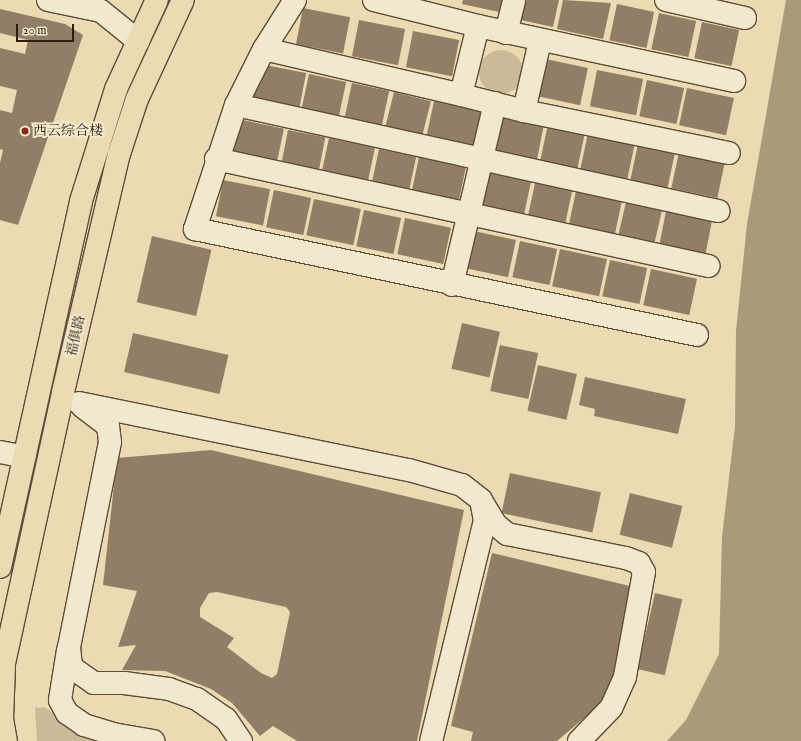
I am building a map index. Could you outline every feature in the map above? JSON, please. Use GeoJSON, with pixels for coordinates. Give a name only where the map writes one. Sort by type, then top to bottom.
{"type":"FeatureCollection","features":[{"type":"Feature","properties":{"kind":"main road","name":"福俱路"},"geometry":{"type":"LineString","coordinates":[[0,567],[81,201],[116,89],[157,0]]}},
{"type":"Feature","properties":{"kind":"main road","name":"福俱路"},"geometry":{"type":"LineString","coordinates":[[6,741],[2,719],[2,672],[71,397],[119,154],[137,99],[183,0]]}},
{"type":"Feature","properties":{"kind":"street"},"geometry":{"type":"LineString","coordinates":[[48,0],[103,6],[138,41]]}},
{"type":"Feature","properties":{"kind":"street"},"geometry":{"type":"LineString","coordinates":[[295,0],[264,50],[236,105],[216,159],[195,229],[452,285],[697,335]]}},
{"type":"Feature","properties":{"kind":"street"},"geometry":{"type":"LineString","coordinates":[[374,0],[540,41],[734,81]]}},
{"type":"Feature","properties":{"kind":"street"},"geometry":{"type":"LineString","coordinates":[[506,33],[514,0]]}},
{"type":"Feature","properties":{"kind":"street"},"geometry":{"type":"LineString","coordinates":[[666,0],[745,18]]}},
{"type":"Feature","properties":{"kind":"street"},"geometry":{"type":"LineString","coordinates":[[461,95],[478,26]]}},
{"type":"Feature","properties":{"kind":"street"},"geometry":{"type":"LineString","coordinates":[[524,111],[540,41]]}},
{"type":"Feature","properties":{"kind":"street"},"geometry":{"type":"LineString","coordinates":[[264,50],[524,111],[729,153]]}},
{"type":"Feature","properties":{"kind":"street"},"geometry":{"type":"LineString","coordinates":[[452,285],[467,213],[495,103]]}},
{"type":"Feature","properties":{"kind":"street"},"geometry":{"type":"LineString","coordinates":[[236,105],[719,211]]}},
{"type":"Feature","properties":{"kind":"street"},"geometry":{"type":"LineString","coordinates":[[216,159],[709,266]]}},
{"type":"Feature","properties":{"kind":"street"},"geometry":{"type":"LineString","coordinates":[[71,397],[409,470],[462,485],[481,500],[495,524],[507,534],[626,558],[639,563],[644,572],[625,676],[611,708],[579,741]]}},
{"type":"Feature","properties":{"kind":"street"},"geometry":{"type":"LineString","coordinates":[[71,397],[108,426],[110,442],[69,647],[60,700],[67,713],[84,725],[113,734],[153,741]]}},
{"type":"Feature","properties":{"kind":"street"},"geometry":{"type":"LineString","coordinates":[[0,452],[25,457]]}},
{"type":"Feature","properties":{"kind":"street"},"geometry":{"type":"LineString","coordinates":[[431,741],[485,520],[481,500]]}},
{"type":"Feature","properties":{"kind":"street"},"geometry":{"type":"LineString","coordinates":[[69,647],[70,667],[81,677],[94,683],[124,683],[169,689],[197,700],[226,719],[241,741]]}},
{"type":"Feature","properties":{"kind":"shaded area"},"geometry":{"type":"Polygon","coordinates":[[[786,0],[801,0],[801,741],[667,741],[686,720],[719,654],[722,537],[735,426],[736,331],[747,224],[786,0]]]}},
{"type":"Feature","properties":{"kind":"shaded area"},"geometry":{"type":"Polygon","coordinates":[[[497,50],[505,50],[510,51],[517,56],[522,63],[522,81],[517,88],[510,93],[497,94],[489,91],[482,84],[479,76],[479,68],[482,60],[489,53],[497,50]]]}},
{"type":"Feature","properties":{"kind":"shaded area"},"geometry":{"type":"Polygon","coordinates":[[[45,707],[97,741],[37,741],[35,708],[45,707]]]}},
{"type":"Feature","properties":{"kind":"building"},"geometry":{"type":"Polygon","coordinates":[[[463,0],[502,0],[499,12],[462,4],[463,0]]]}},
{"type":"Feature","properties":{"kind":"building"},"geometry":{"type":"Polygon","coordinates":[[[520,0],[559,0],[553,27],[516,19],[520,0]]]}},
{"type":"Feature","properties":{"kind":"building"},"geometry":{"type":"Polygon","coordinates":[[[563,0],[611,3],[603,39],[557,29],[563,0]]]}},
{"type":"Feature","properties":{"kind":"building"},"geometry":{"type":"Polygon","coordinates":[[[617,4],[654,12],[646,48],[609,40],[617,4]]]}},
{"type":"Feature","properties":{"kind":"building"},"geometry":{"type":"Polygon","coordinates":[[[303,8],[350,17],[343,53],[296,44],[303,8]]]}},
{"type":"Feature","properties":{"kind":"building","name":"西云综合楼"},"geometry":{"type":"Polygon","coordinates":[[[0,9],[65,24],[83,35],[18,225],[0,220],[0,163],[3,150],[0,149],[0,110],[12,113],[17,90],[0,86],[0,48],[25,54],[28,40],[0,33],[0,9]]]}},
{"type":"Feature","properties":{"kind":"building"},"geometry":{"type":"Polygon","coordinates":[[[659,13],[696,21],[688,57],[651,49],[659,13]]]}},
{"type":"Feature","properties":{"kind":"building"},"geometry":{"type":"Polygon","coordinates":[[[359,20],[405,29],[398,65],[352,56],[359,20]]]}},
{"type":"Feature","properties":{"kind":"building"},"geometry":{"type":"Polygon","coordinates":[[[702,22],[739,30],[731,66],[694,58],[702,22]]]}},
{"type":"Feature","properties":{"kind":"building"},"geometry":{"type":"Polygon","coordinates":[[[413,31],[459,40],[452,76],[406,67],[413,31]]]}},
{"type":"Feature","properties":{"kind":"building"},"geometry":{"type":"Polygon","coordinates":[[[541,58],[588,68],[580,105],[533,95],[541,58]]]}},
{"type":"Feature","properties":{"kind":"building"},"geometry":{"type":"Polygon","coordinates":[[[260,64],[306,73],[299,109],[253,100],[260,64]]]}},
{"type":"Feature","properties":{"kind":"building"},"geometry":{"type":"Polygon","coordinates":[[[597,70],[643,79],[636,115],[590,106],[597,70]]]}},
{"type":"Feature","properties":{"kind":"building"},"geometry":{"type":"Polygon","coordinates":[[[309,74],[346,82],[338,118],[301,110],[309,74]]]}},
{"type":"Feature","properties":{"kind":"building"},"geometry":{"type":"Polygon","coordinates":[[[647,80],[684,88],[676,124],[639,116],[647,80]]]}},
{"type":"Feature","properties":{"kind":"building"},"geometry":{"type":"Polygon","coordinates":[[[352,83],[389,91],[381,127],[344,119],[352,83]]]}},
{"type":"Feature","properties":{"kind":"building"},"geometry":{"type":"Polygon","coordinates":[[[687,88],[734,98],[726,135],[679,125],[687,88]]]}},
{"type":"Feature","properties":{"kind":"building"},"geometry":{"type":"Polygon","coordinates":[[[394,92],[431,101],[422,138],[385,129],[394,92]]]}},
{"type":"Feature","properties":{"kind":"building"},"geometry":{"type":"Polygon","coordinates":[[[434,101],[481,111],[473,147],[426,137],[434,101]]]}},
{"type":"Feature","properties":{"kind":"building"},"geometry":{"type":"Polygon","coordinates":[[[497,114],[544,123],[537,159],[490,150],[497,114]]]}},
{"type":"Feature","properties":{"kind":"building"},"geometry":{"type":"Polygon","coordinates":[[[238,119],[284,129],[276,165],[230,155],[238,119]]]}},
{"type":"Feature","properties":{"kind":"building"},"geometry":{"type":"Polygon","coordinates":[[[548,124],[585,132],[577,169],[540,161],[548,124]]]}},
{"type":"Feature","properties":{"kind":"building"},"geometry":{"type":"Polygon","coordinates":[[[288,130],[325,137],[318,174],[281,166],[288,130]]]}},
{"type":"Feature","properties":{"kind":"building"},"geometry":{"type":"Polygon","coordinates":[[[588,133],[635,143],[627,179],[580,169],[588,133]]]}},
{"type":"Feature","properties":{"kind":"building"},"geometry":{"type":"Polygon","coordinates":[[[329,138],[375,148],[367,184],[321,174],[329,138]]]}},
{"type":"Feature","properties":{"kind":"building"},"geometry":{"type":"Polygon","coordinates":[[[638,144],[675,152],[667,188],[630,180],[638,144]]]}},
{"type":"Feature","properties":{"kind":"building"},"geometry":{"type":"Polygon","coordinates":[[[379,149],[416,157],[408,193],[371,185],[379,149]]]}},
{"type":"Feature","properties":{"kind":"building"},"geometry":{"type":"Polygon","coordinates":[[[679,152],[725,162],[717,198],[671,188],[679,152]]]}},
{"type":"Feature","properties":{"kind":"building"},"geometry":{"type":"Polygon","coordinates":[[[419,157],[466,167],[458,204],[411,194],[419,157]]]}},
{"type":"Feature","properties":{"kind":"building"},"geometry":{"type":"Polygon","coordinates":[[[485,172],[531,182],[523,219],[477,209],[485,172]]]}},
{"type":"Feature","properties":{"kind":"building"},"geometry":{"type":"Polygon","coordinates":[[[223,180],[270,189],[263,225],[216,216],[223,180]]]}},
{"type":"Feature","properties":{"kind":"building"},"geometry":{"type":"Polygon","coordinates":[[[535,183],[572,191],[564,227],[527,219],[535,183]]]}},
{"type":"Feature","properties":{"kind":"building"},"geometry":{"type":"Polygon","coordinates":[[[274,190],[311,198],[303,235],[266,227],[274,190]]]}},
{"type":"Feature","properties":{"kind":"building"},"geometry":{"type":"Polygon","coordinates":[[[576,191],[622,201],[614,238],[568,228],[576,191]]]}},
{"type":"Feature","properties":{"kind":"building"},"geometry":{"type":"Polygon","coordinates":[[[314,199],[361,209],[353,245],[306,235],[314,199]]]}},
{"type":"Feature","properties":{"kind":"building"},"geometry":{"type":"Polygon","coordinates":[[[626,202],[662,210],[654,246],[618,238],[626,202]]]}},
{"type":"Feature","properties":{"kind":"building"},"geometry":{"type":"Polygon","coordinates":[[[364,210],[401,218],[393,254],[356,246],[364,210]]]}},
{"type":"Feature","properties":{"kind":"building"},"geometry":{"type":"Polygon","coordinates":[[[666,211],[712,220],[705,256],[659,247],[666,211]]]}},
{"type":"Feature","properties":{"kind":"building"},"geometry":{"type":"Polygon","coordinates":[[[405,218],[451,228],[443,264],[397,254],[405,218]]]}},
{"type":"Feature","properties":{"kind":"building"},"geometry":{"type":"Polygon","coordinates":[[[469,230],[516,240],[508,277],[461,267],[469,230]]]}},
{"type":"Feature","properties":{"kind":"building"},"geometry":{"type":"Polygon","coordinates":[[[152,236],[211,250],[196,316],[137,302],[152,236]]]}},
{"type":"Feature","properties":{"kind":"building"},"geometry":{"type":"Polygon","coordinates":[[[520,241],[557,249],[549,285],[512,277],[520,241]]]}},
{"type":"Feature","properties":{"kind":"building"},"geometry":{"type":"Polygon","coordinates":[[[560,249],[607,259],[599,296],[552,286],[560,249]]]}},
{"type":"Feature","properties":{"kind":"building"},"geometry":{"type":"Polygon","coordinates":[[[610,260],[647,268],[639,304],[602,296],[610,260]]]}},
{"type":"Feature","properties":{"kind":"building"},"geometry":{"type":"Polygon","coordinates":[[[651,269],[697,279],[689,315],[643,305],[651,269]]]}},
{"type":"Feature","properties":{"kind":"building"},"geometry":{"type":"Polygon","coordinates":[[[462,323],[500,332],[489,378],[451,369],[462,323]]]}},
{"type":"Feature","properties":{"kind":"building"},"geometry":{"type":"Polygon","coordinates":[[[133,333],[228,355],[219,394],[124,372],[133,333]]]}},
{"type":"Feature","properties":{"kind":"building"},"geometry":{"type":"Polygon","coordinates":[[[500,345],[538,353],[528,399],[490,391],[500,345]]]}},
{"type":"Feature","properties":{"kind":"building"},"geometry":{"type":"Polygon","coordinates":[[[538,365],[577,374],[566,420],[527,411],[538,365]]]}},
{"type":"Feature","properties":{"kind":"building"},"geometry":{"type":"Polygon","coordinates":[[[585,377],[686,399],[678,434],[594,416],[595,409],[579,405],[585,377]]]}},
{"type":"Feature","properties":{"kind":"building"},"geometry":{"type":"Polygon","coordinates":[[[211,450],[464,510],[417,741],[297,741],[273,726],[260,736],[232,703],[211,689],[165,671],[122,670],[136,645],[118,647],[137,591],[103,585],[117,458],[211,450]],[[217,592],[209,593],[200,608],[200,617],[234,638],[227,647],[261,673],[272,678],[277,674],[290,612],[286,607],[217,592]]]}},
{"type":"Feature","properties":{"kind":"building"},"geometry":{"type":"Polygon","coordinates":[[[510,473],[601,492],[592,532],[501,513],[510,473]]]}},
{"type":"Feature","properties":{"kind":"building"},"geometry":{"type":"Polygon","coordinates":[[[630,493],[682,506],[672,548],[620,535],[630,493]]]}},
{"type":"Feature","properties":{"kind":"building"},"geometry":{"type":"Polygon","coordinates":[[[492,553],[634,587],[608,698],[557,741],[471,741],[473,732],[451,726],[492,553]]]}},
{"type":"Feature","properties":{"kind":"building"},"geometry":{"type":"Polygon","coordinates":[[[655,593],[682,599],[665,675],[637,669],[655,593]]]}},
{"type":"Feature","properties":{"kind":"place","name":"西云综合楼"},"geometry":{"type":"Point","coordinates":[25,131]}}]}
